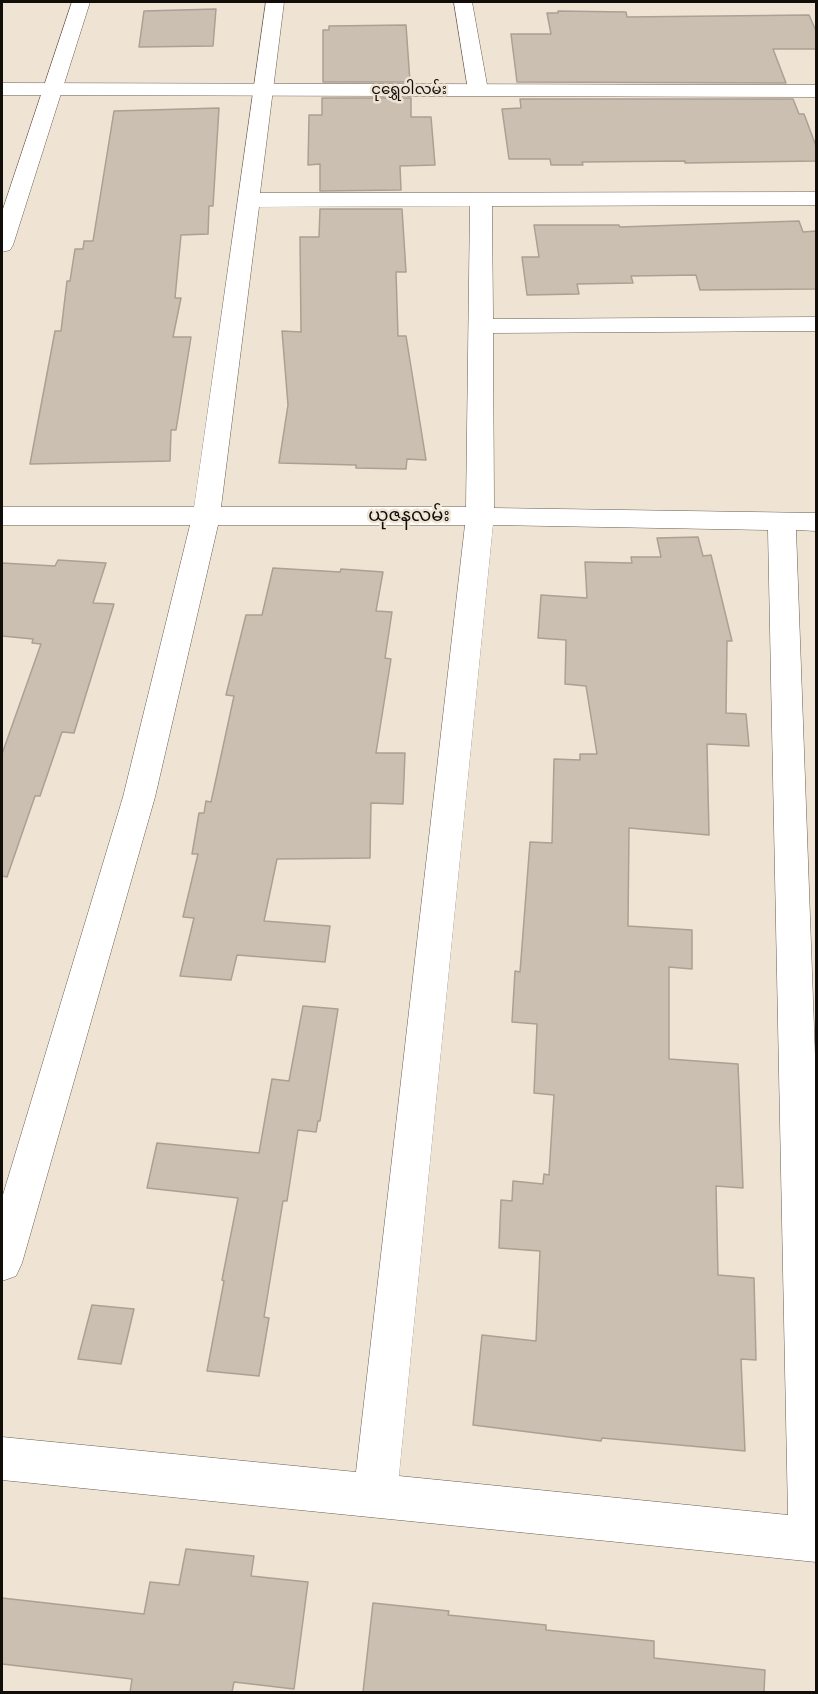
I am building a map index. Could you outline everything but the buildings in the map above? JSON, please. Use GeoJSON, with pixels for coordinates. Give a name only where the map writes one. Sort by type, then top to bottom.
{"type":"FeatureCollection","features":[{"type":"Feature","properties":{"kind":"street"},"geometry":{"type":"LineString","coordinates":[[2,245],[81,2]]}},
{"type":"Feature","properties":{"kind":"street"},"geometry":{"type":"LineString","coordinates":[[2,1263],[139,797],[206,516],[275,2]]}},
{"type":"Feature","properties":{"kind":"street"},"geometry":{"type":"LineString","coordinates":[[463,2],[478,90]]}},
{"type":"Feature","properties":{"kind":"street","name":"ငုရွှေဝါလမ်း"},"geometry":{"type":"LineString","coordinates":[[2,89],[816,91]]}},
{"type":"Feature","properties":{"kind":"street"},"geometry":{"type":"LineString","coordinates":[[375,1496],[480,516],[481,198]]}},
{"type":"Feature","properties":{"kind":"street"},"geometry":{"type":"LineString","coordinates":[[250,200],[816,198]]}},
{"type":"Feature","properties":{"kind":"street"},"geometry":{"type":"LineString","coordinates":[[482,326],[816,324]]}},
{"type":"Feature","properties":{"kind":"street","name":"ယုဇနလမ်း"},"geometry":{"type":"LineString","coordinates":[[2,516],[480,516],[799,522]]}},
{"type":"Feature","properties":{"kind":"street"},"geometry":{"type":"LineString","coordinates":[[2,1459],[814,1540],[799,522]]}}]}
